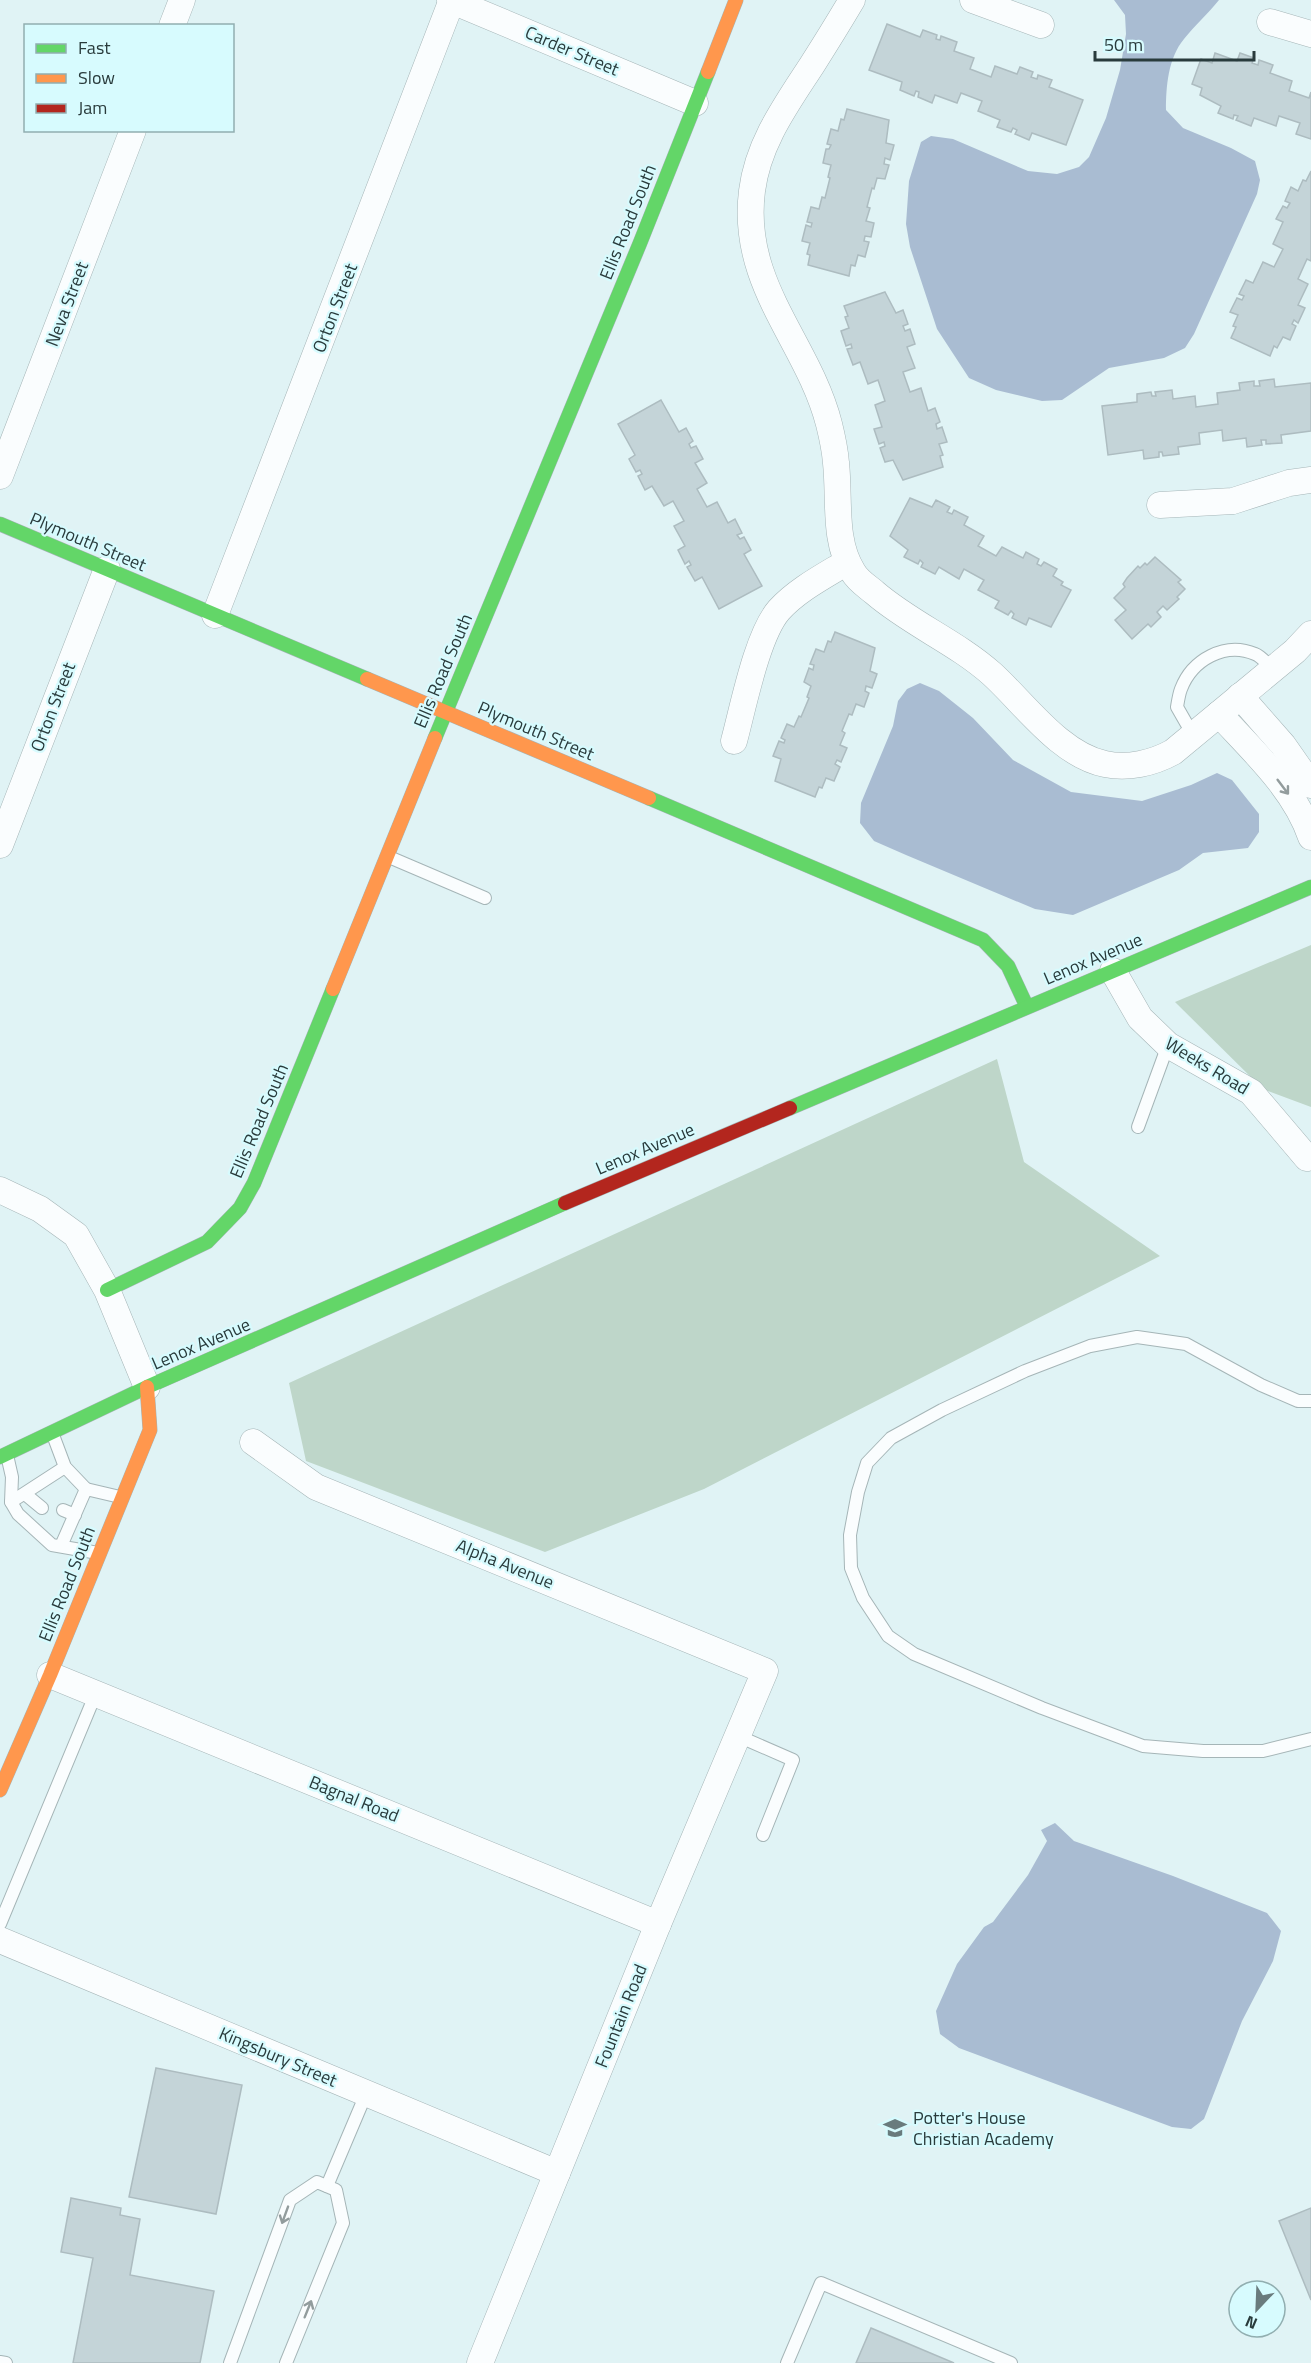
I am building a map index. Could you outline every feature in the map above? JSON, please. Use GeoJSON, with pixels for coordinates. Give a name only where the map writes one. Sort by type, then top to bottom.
{"type":"FeatureCollection","features":[{"type":"Feature","properties":{"kind":"street"},"geometry":{"type":"LineString","coordinates":[[173,24],[182,0]]}},
{"type":"Feature","properties":{"kind":"street","name":"Carder Street"},"geometry":{"type":"LineString","coordinates":[[451,0],[695,103]]}},
{"type":"Feature","properties":{"kind":"street","name":"Orton Street"},"geometry":{"type":"LineString","coordinates":[[215,615],[451,0]]}},
{"type":"Feature","properties":{"kind":"street","name":"Ellis Road South"},"geometry":{"type":"LineString","coordinates":[[107,1290],[207,1242],[240,1208],[254,1183],[445,712],[635,254],[736,0]]}},
{"type":"Feature","properties":{"kind":"street"},"geometry":{"type":"LineString","coordinates":[[852,0],[779,114],[762,152],[752,192],[752,234],[761,277],[811,377],[828,422],[836,463],[842,539],[847,562],[855,576],[891,606],[965,653],[990,673],[1076,753],[1104,764],[1135,766],[1164,757],[1297,649],[1311,634]]}},
{"type":"Feature","properties":{"kind":"street"},"geometry":{"type":"LineString","coordinates":[[973,0],[1041,25]]}},
{"type":"Feature","properties":{"kind":"street"},"geometry":{"type":"LineString","coordinates":[[1270,22],[1311,34]]}},
{"type":"Feature","properties":{"kind":"street","name":"Neva Street"},"geometry":{"type":"LineString","coordinates":[[0,476],[132,132]]}},
{"type":"Feature","properties":{"kind":"street"},"geometry":{"type":"LineString","coordinates":[[1160,505],[1233,501],[1289,483],[1311,480]]}},
{"type":"Feature","properties":{"kind":"street","name":"Plymouth Street"},"geometry":{"type":"LineString","coordinates":[[0,524],[982,940],[1008,966],[1027,1007]]}},
{"type":"Feature","properties":{"kind":"street"},"geometry":{"type":"LineString","coordinates":[[734,741],[760,648],[778,611],[808,586],[847,562]]}},
{"type":"Feature","properties":{"kind":"street","name":"Orton Street"},"geometry":{"type":"LineString","coordinates":[[0,845],[107,569]]}},
{"type":"Feature","properties":{"kind":"street"},"geometry":{"type":"LineString","coordinates":[[1240,696],[1283,745],[1311,785]]}},
{"type":"Feature","properties":{"kind":"street"},"geometry":{"type":"LineString","coordinates":[[1219,714],[1266,764],[1293,801],[1311,837]]}},
{"type":"Feature","properties":{"kind":"street","name":"Lenox Avenue"},"geometry":{"type":"LineString","coordinates":[[3,1456],[147,1387],[556,1207],[1311,886]]}},
{"type":"Feature","properties":{"kind":"street","name":"Weeks Road"},"geometry":{"type":"LineString","coordinates":[[1113,971],[1140,1018],[1168,1045],[1251,1092],[1307,1158]]}},
{"type":"Feature","properties":{"kind":"street"},"geometry":{"type":"LineString","coordinates":[[0,1190],[40,1209],[76,1235],[107,1290],[147,1387]]}},
{"type":"Feature","properties":{"kind":"street","name":"Ellis Road South"},"geometry":{"type":"LineString","coordinates":[[0,1790],[150,1430],[147,1387]]}},
{"type":"Feature","properties":{"kind":"street","name":"Alpha Avenue"},"geometry":{"type":"LineString","coordinates":[[253,1443],[316,1487],[765,1671]]}},
{"type":"Feature","properties":{"kind":"street","name":"Fountain Road"},"geometry":{"type":"LineString","coordinates":[[480,2363],[658,1924],[765,1671]]}},
{"type":"Feature","properties":{"kind":"street","name":"Bagnal Road"},"geometry":{"type":"LineString","coordinates":[[50,1674],[658,1924]]}},
{"type":"Feature","properties":{"kind":"street","name":"Kingsbury Street"},"geometry":{"type":"LineString","coordinates":[[0,1940],[557,2173]]}},
{"type":"Feature","properties":{"kind":"lane"},"geometry":{"type":"LineString","coordinates":[[1193,735],[1177,707],[1181,689],[1190,672],[1207,656],[1233,649],[1256,654],[1273,669]]}},
{"type":"Feature","properties":{"kind":"lane"},"geometry":{"type":"LineString","coordinates":[[387,856],[485,898]]}},
{"type":"Feature","properties":{"kind":"lane"},"geometry":{"type":"LineString","coordinates":[[1138,1127],[1168,1045]]}},
{"type":"Feature","properties":{"kind":"lane"},"geometry":{"type":"LineString","coordinates":[[1311,1401],[1298,1401],[1261,1385],[1186,1344],[1137,1337],[1090,1346],[1025,1371],[942,1410],[891,1438],[867,1463],[858,1492],[850,1535],[851,1568],[863,1598],[888,1636],[914,1654],[1042,1708],[1143,1746],[1203,1751],[1263,1751],[1311,1739]]}},
{"type":"Feature","properties":{"kind":"lane"},"geometry":{"type":"LineString","coordinates":[[52,1433],[65,1467],[86,1489],[122,1497]]}},
{"type":"Feature","properties":{"kind":"lane"},"geometry":{"type":"LineString","coordinates":[[3,1456],[12,1478],[11,1502],[18,1514],[52,1545],[99,1553]]}},
{"type":"Feature","properties":{"kind":"lane"},"geometry":{"type":"LineString","coordinates":[[11,1502],[65,1467]]}},
{"type":"Feature","properties":{"kind":"lane"},"geometry":{"type":"LineString","coordinates":[[61,1546],[69,1513],[86,1489]]}},
{"type":"Feature","properties":{"kind":"lane"},"geometry":{"type":"LineString","coordinates":[[25,1494],[42,1508]]}},
{"type":"Feature","properties":{"kind":"lane"},"geometry":{"type":"LineString","coordinates":[[0,1924],[96,1693]]}},
{"type":"Feature","properties":{"kind":"lane"},"geometry":{"type":"LineString","coordinates":[[738,1736],[793,1760],[762,1835]]}},
{"type":"Feature","properties":{"kind":"lane"},"geometry":{"type":"LineString","coordinates":[[327,2186],[366,2094]]}},
{"type":"Feature","properties":{"kind":"lane"},"geometry":{"type":"LineString","coordinates":[[231,2363],[290,2200],[317,2182],[336,2190],[343,2223],[286,2363]]}},
{"type":"Feature","properties":{"kind":"lane"},"geometry":{"type":"LineString","coordinates":[[787,2363],[821,2283],[1011,2363]]}},
{"type":"Feature","properties":{"kind":"lane"},"geometry":{"type":"LineString","coordinates":[[0,2362],[6,2363]]}},
{"type":"Feature","properties":{"kind":"green space"},"geometry":{"type":"Polygon","coordinates":[[[1311,945],[1311,1107],[1263,1089],[1175,1002],[1311,945]]]}},
{"type":"Feature","properties":{"kind":"green space"},"geometry":{"type":"Polygon","coordinates":[[[997,1059],[1024,1162],[1160,1256],[704,1489],[545,1552],[306,1461],[289,1383],[997,1059]]]}},
{"type":"Feature","properties":{"kind":"water"},"geometry":{"type":"Polygon","coordinates":[[[1114,0],[1219,0],[1184,39],[1174,55],[1167,82],[1166,110],[1183,128],[1231,148],[1255,161],[1260,180],[1257,194],[1194,334],[1185,348],[1164,358],[1109,368],[1062,400],[1042,401],[996,390],[969,378],[937,329],[910,247],[906,224],[909,181],[921,142],[931,136],[953,139],[1028,171],[1057,174],[1079,167],[1089,157],[1106,118],[1120,70],[1126,34],[1125,15],[1114,0]]]}},
{"type":"Feature","properties":{"kind":"water"},"geometry":{"type":"Polygon","coordinates":[[[920,683],[939,691],[973,718],[1013,760],[1071,792],[1142,801],[1191,785],[1217,773],[1232,780],[1259,814],[1259,832],[1248,848],[1203,853],[1179,870],[1073,915],[1035,909],[874,841],[860,823],[861,803],[893,726],[898,701],[907,689],[920,683]]]}},
{"type":"Feature","properties":{"kind":"water"},"geometry":{"type":"Polygon","coordinates":[[[1055,1823],[1074,1841],[1173,1876],[1267,1913],[1281,1931],[1273,1961],[1242,2021],[1204,2119],[1191,2129],[1172,2127],[959,2048],[940,2034],[936,2011],[957,1964],[984,1927],[993,1922],[1028,1875],[1047,1841],[1041,1830],[1055,1823]]]}},
{"type":"Feature","properties":{"kind":"building"},"geometry":{"type":"Polygon","coordinates":[[[887,24],[920,37],[923,30],[937,35],[936,39],[940,40],[941,36],[957,42],[954,51],[974,58],[970,69],[991,77],[995,66],[1017,74],[1020,67],[1033,72],[1031,77],[1037,79],[1038,75],[1052,80],[1049,87],[1083,100],[1066,145],[1032,133],[1029,140],[1015,134],[1017,130],[1013,128],[1011,132],[997,127],[1000,120],[978,111],[982,101],[961,93],[957,103],[935,95],[932,103],[918,97],[919,92],[916,91],[914,96],[900,90],[902,82],[869,70],[887,24]]]}},
{"type":"Feature","properties":{"kind":"building"},"geometry":{"type":"Polygon","coordinates":[[[1215,53],[1237,61],[1240,53],[1254,58],[1252,63],[1258,65],[1259,60],[1273,65],[1270,73],[1292,81],[1289,91],[1309,98],[1311,92],[1311,139],[1296,134],[1300,123],[1279,116],[1276,126],[1254,118],[1251,126],[1236,120],[1238,116],[1234,115],[1233,119],[1218,113],[1221,106],[1200,95],[1202,88],[1192,84],[1201,59],[1212,63],[1215,53]]]}},
{"type":"Feature","properties":{"kind":"building"},"geometry":{"type":"Polygon","coordinates":[[[847,109],[889,120],[886,143],[894,145],[890,160],[885,158],[884,164],[889,165],[885,179],[877,178],[867,207],[870,208],[866,221],[874,223],[871,237],[865,236],[864,241],[869,242],[865,257],[858,255],[855,266],[851,265],[849,276],[808,265],[810,255],[807,254],[810,243],[802,241],[806,225],[811,227],[812,223],[807,222],[811,207],[819,209],[822,197],[825,198],[831,165],[823,163],[826,149],[829,149],[831,145],[827,144],[831,129],[838,131],[847,109]]]}},
{"type":"Feature","properties":{"kind":"building"},"geometry":{"type":"Polygon","coordinates":[[[1311,171],[1311,261],[1307,259],[1298,279],[1308,284],[1298,305],[1305,308],[1298,323],[1294,320],[1292,324],[1296,326],[1290,340],[1283,337],[1277,348],[1274,346],[1270,356],[1231,338],[1238,315],[1230,312],[1237,298],[1242,300],[1244,296],[1239,294],[1246,280],[1253,283],[1263,262],[1274,267],[1283,249],[1273,244],[1283,222],[1276,219],[1283,206],[1287,208],[1290,203],[1285,201],[1291,187],[1298,191],[1303,180],[1306,181],[1311,171]]]}},
{"type":"Feature","properties":{"kind":"building"},"geometry":{"type":"Polygon","coordinates":[[[885,292],[896,313],[903,310],[908,324],[903,326],[905,331],[910,329],[915,344],[907,347],[915,368],[903,372],[910,392],[921,388],[928,411],[935,408],[940,422],[936,424],[937,429],[942,427],[947,442],[939,444],[943,455],[940,456],[943,467],[903,480],[893,460],[885,462],[880,448],[885,446],[884,442],[879,444],[874,429],[882,427],[875,405],[885,401],[878,380],[868,384],[860,362],[853,365],[847,349],[852,348],[851,344],[846,346],[841,331],[849,328],[844,306],[885,292]]]}},
{"type":"Feature","properties":{"kind":"building"},"geometry":{"type":"Polygon","coordinates":[[[1274,379],[1275,387],[1311,383],[1311,431],[1281,435],[1282,443],[1266,444],[1266,440],[1261,440],[1262,445],[1247,447],[1246,438],[1223,441],[1222,430],[1199,433],[1200,444],[1178,447],[1179,454],[1163,456],[1162,452],[1159,452],[1159,457],[1144,459],[1143,450],[1108,455],[1102,406],[1137,402],[1137,394],[1151,392],[1152,396],[1156,396],[1155,392],[1172,390],[1173,399],[1195,396],[1196,407],[1218,404],[1217,393],[1240,390],[1239,383],[1254,381],[1254,386],[1260,386],[1259,381],[1274,379]]]}},
{"type":"Feature","properties":{"kind":"building"},"geometry":{"type":"Polygon","coordinates":[[[661,400],[679,432],[686,428],[693,441],[689,444],[691,448],[696,446],[703,459],[695,463],[707,483],[697,489],[707,507],[717,502],[728,523],[735,519],[742,533],[737,535],[740,539],[744,537],[751,550],[744,554],[762,586],[719,609],[702,577],[695,581],[687,567],[691,565],[689,561],[685,564],[678,550],[685,546],[674,526],[684,521],[673,501],[664,506],[652,486],[645,490],[638,476],[642,474],[640,470],[636,472],[629,459],[635,455],[618,424],[661,400]]]}},
{"type":"Feature","properties":{"kind":"building"},"geometry":{"type":"Polygon","coordinates":[[[910,498],[932,507],[936,500],[950,507],[947,512],[952,514],[954,510],[968,517],[964,525],[984,536],[978,546],[996,556],[1002,547],[1023,558],[1026,552],[1039,559],[1037,564],[1041,566],[1044,562],[1057,569],[1053,576],[1063,582],[1061,585],[1071,590],[1051,627],[1029,618],[1026,625],[1012,618],[1014,614],[1011,611],[1008,615],[995,608],[999,601],[978,590],[984,580],[964,569],[959,579],[939,567],[935,574],[921,567],[923,563],[920,560],[918,564],[904,557],[908,550],[890,536],[910,498]]]}},
{"type":"Feature","properties":{"kind":"building"},"geometry":{"type":"Polygon","coordinates":[[[1155,557],[1181,580],[1178,582],[1185,589],[1177,597],[1179,599],[1167,610],[1163,606],[1157,612],[1161,617],[1151,627],[1148,624],[1132,639],[1115,620],[1126,610],[1114,598],[1125,587],[1123,584],[1138,566],[1140,568],[1145,563],[1147,565],[1155,557]]]}},
{"type":"Feature","properties":{"kind":"building"},"geometry":{"type":"Polygon","coordinates":[[[835,632],[875,648],[870,671],[877,674],[872,688],[866,686],[865,691],[869,693],[864,707],[856,704],[842,731],[845,733],[840,745],[847,748],[841,762],[837,760],[835,764],[840,767],[834,781],[826,778],[815,797],[775,781],[781,759],[773,756],[779,741],[784,743],[785,740],[781,738],[787,724],[794,727],[809,698],[807,697],[811,686],[804,682],[809,668],[813,670],[814,665],[810,664],[816,649],[824,652],[835,632]]]}},
{"type":"Feature","properties":{"kind":"building"},"geometry":{"type":"Polygon","coordinates":[[[156,2068],[242,2085],[216,2214],[129,2197],[156,2068]]]}},
{"type":"Feature","properties":{"kind":"building"},"geometry":{"type":"Polygon","coordinates":[[[71,2198],[121,2208],[120,2215],[140,2219],[130,2275],[214,2291],[200,2363],[73,2363],[93,2258],[61,2252],[71,2198]]]}},
{"type":"Feature","properties":{"kind":"building"},"geometry":{"type":"Polygon","coordinates":[[[1311,2208],[1311,2300],[1279,2221],[1311,2208]]]}},
{"type":"Feature","properties":{"kind":"building"},"geometry":{"type":"Polygon","coordinates":[[[871,2328],[954,2363],[856,2363],[871,2328]]]}},
{"type":"Feature","properties":{"kind":"traffic: fast"},"geometry":{"type":"LineString","coordinates":[[435,738],[640,243],[708,72]]}},
{"type":"Feature","properties":{"kind":"traffic: fast"},"geometry":{"type":"LineString","coordinates":[[0,524],[367,679]]}},
{"type":"Feature","properties":{"kind":"traffic: fast"},"geometry":{"type":"LineString","coordinates":[[649,798],[983,940],[1008,966],[1027,1007]]}},
{"type":"Feature","properties":{"kind":"traffic: fast"},"geometry":{"type":"LineString","coordinates":[[790,1108],[1311,887]]}},
{"type":"Feature","properties":{"kind":"traffic: fast"},"geometry":{"type":"LineString","coordinates":[[107,1290],[207,1242],[240,1208],[254,1183],[333,989]]}},
{"type":"Feature","properties":{"kind":"traffic: fast"},"geometry":{"type":"LineString","coordinates":[[0,1457],[147,1387],[565,1203]]}},
{"type":"Feature","properties":{"kind":"traffic: slow"},"geometry":{"type":"LineString","coordinates":[[708,72],[736,0]]}},
{"type":"Feature","properties":{"kind":"traffic: slow"},"geometry":{"type":"LineString","coordinates":[[367,679],[649,798]]}},
{"type":"Feature","properties":{"kind":"traffic: slow"},"geometry":{"type":"LineString","coordinates":[[333,989],[435,738]]}},
{"type":"Feature","properties":{"kind":"traffic: slow"},"geometry":{"type":"LineString","coordinates":[[0,1790],[50,1675],[150,1430],[147,1387]]}},
{"type":"Feature","properties":{"kind":"traffic: jam"},"geometry":{"type":"LineString","coordinates":[[565,1203],[790,1108]]}},
{"type":"Feature","properties":{"kind":"place","name":"Potter's House Christian Academy"},"geometry":{"type":"Point","coordinates":[895,2128]}}]}
